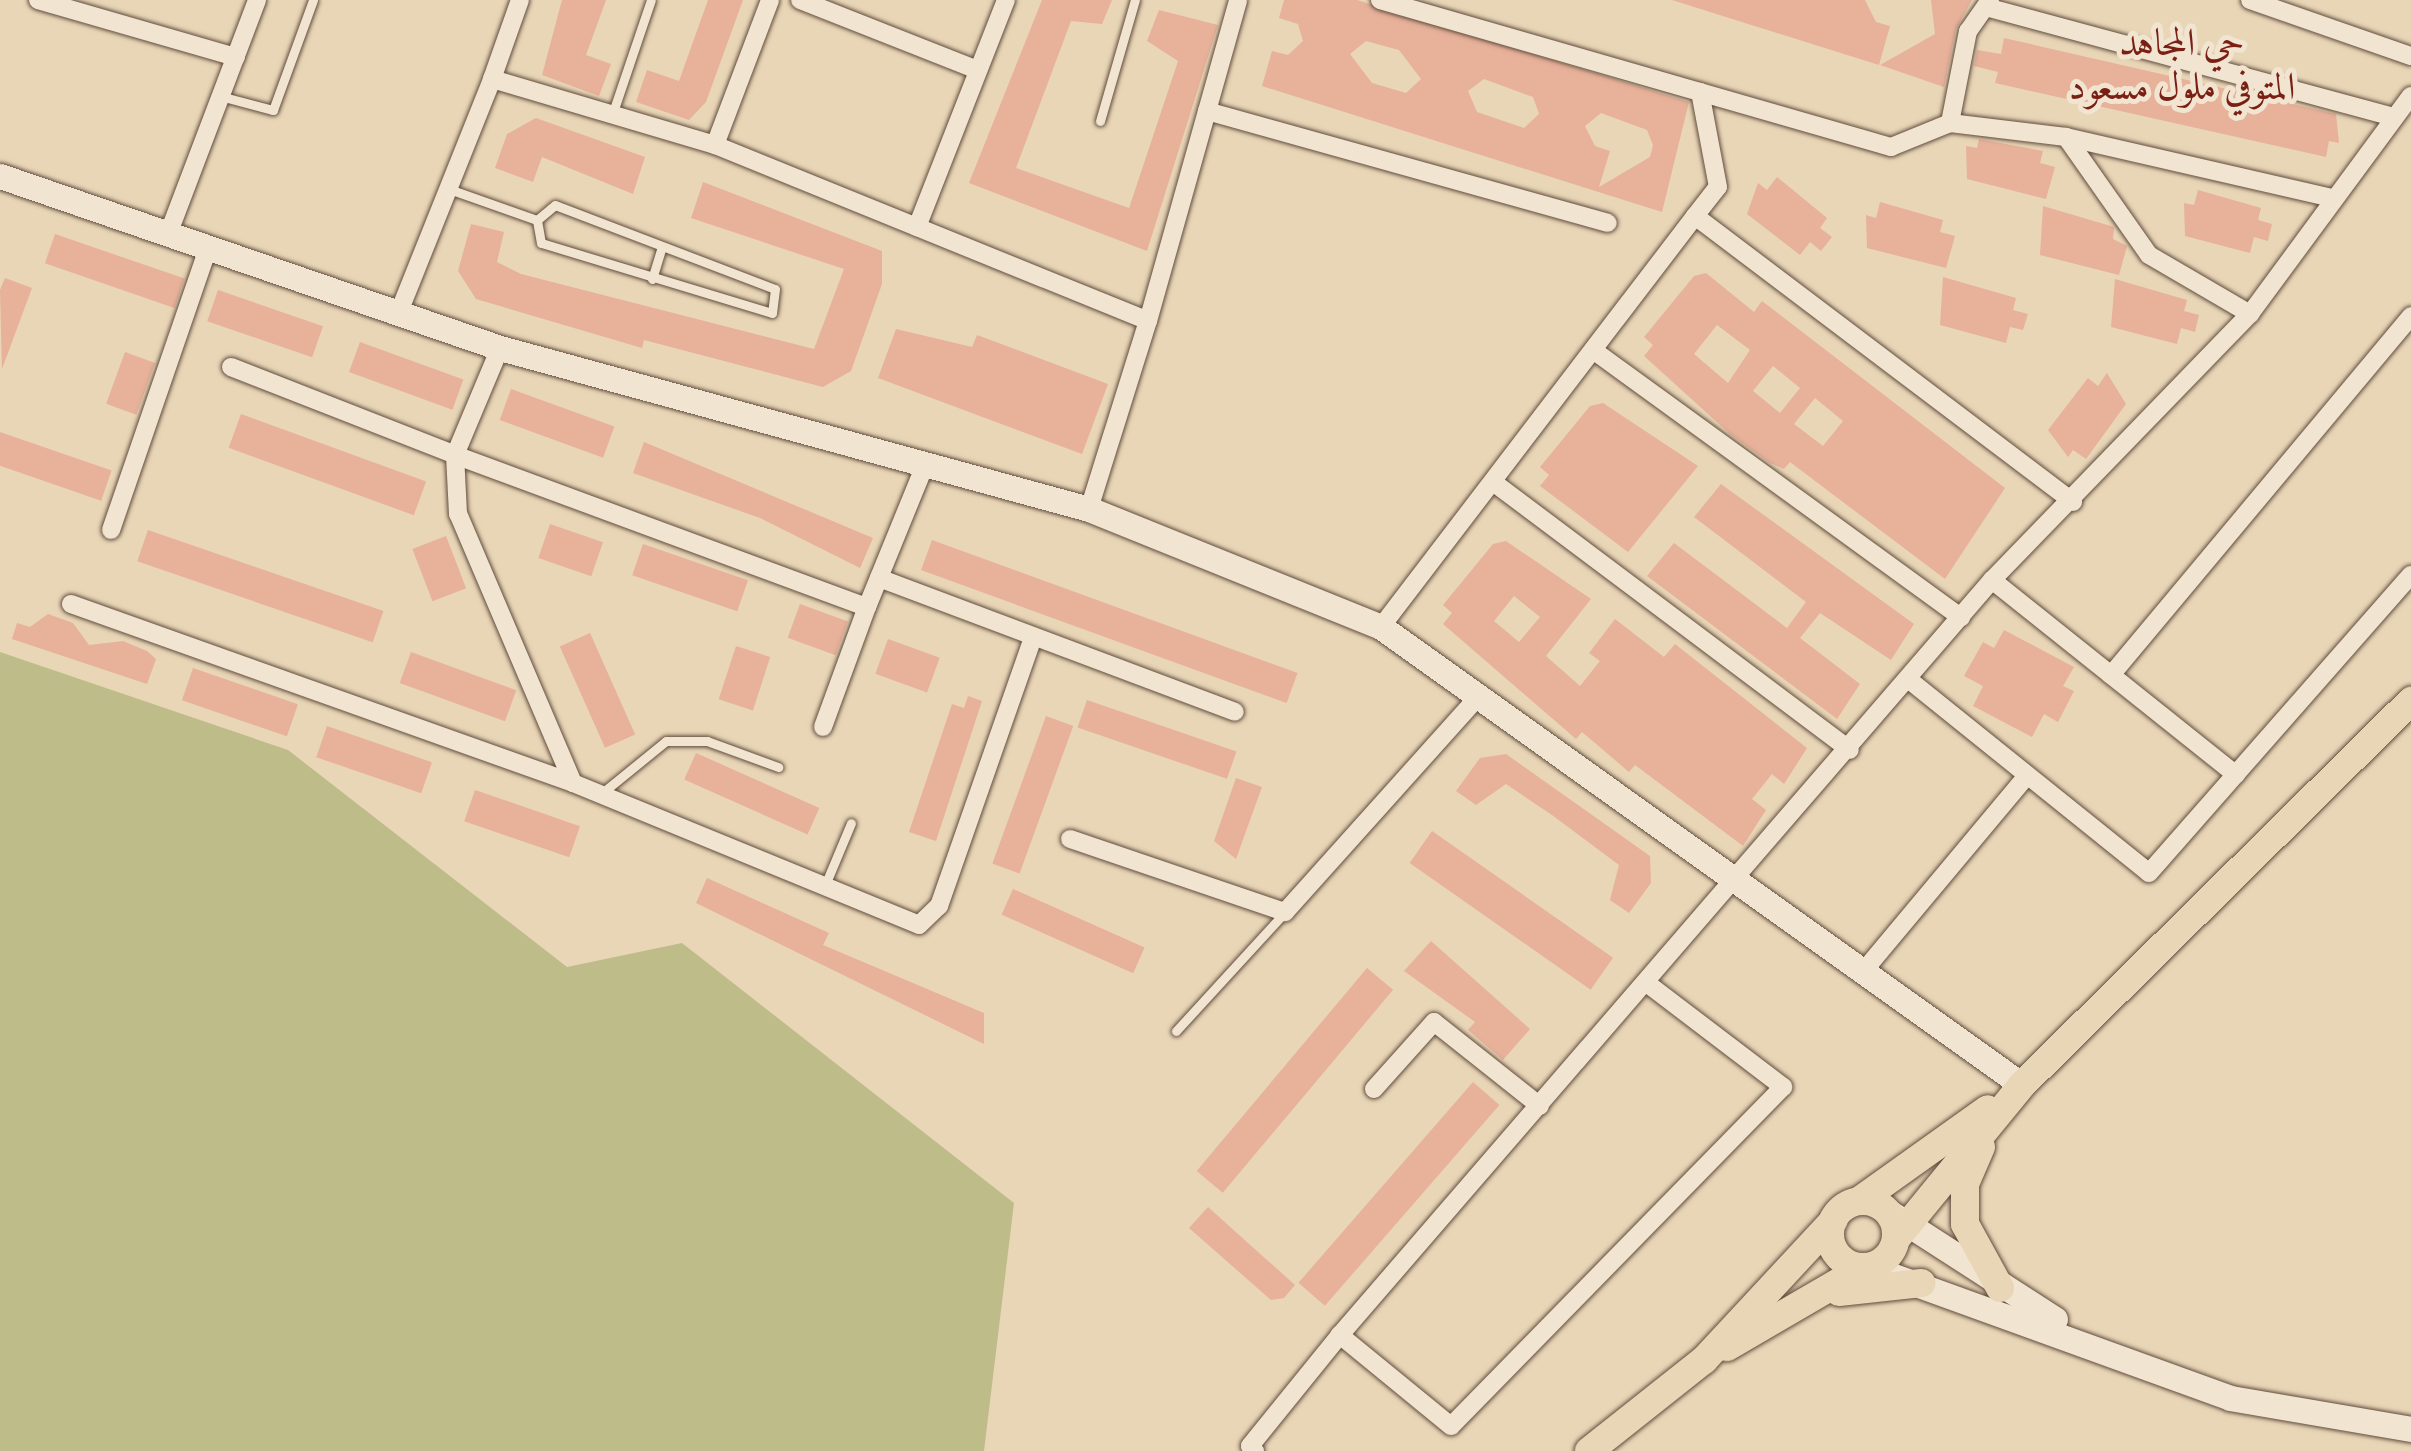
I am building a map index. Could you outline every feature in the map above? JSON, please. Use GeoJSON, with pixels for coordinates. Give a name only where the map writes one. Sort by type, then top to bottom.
{"type":"FeatureCollection","features":[{"type":"Feature","properties":{"kind":"main road"},"geometry":{"type":"LineString","coordinates":[[1704,1360],[1866,1268],[1888,1218],[2411,702]]}},
{"type":"Feature","properties":{"kind":"main road"},"geometry":{"type":"LineString","coordinates":[[1589,1451],[1704,1360],[1832,1222],[1888,1218],[2022,1085]]}},
{"type":"Feature","properties":{"kind":"main road"},"geometry":{"type":"LineString","coordinates":[[2000,1288],[1970,1240],[1965,1184],[2022,1085]]}},
{"type":"Feature","properties":{"kind":"main road"},"geometry":{"type":"LineString","coordinates":[[1832,1222],[1836,1252],[1866,1268]]}},
{"type":"Feature","properties":{"kind":"main road"},"geometry":{"type":"LineString","coordinates":[[1804,1304],[1922,1284]]}},
{"type":"Feature","properties":{"kind":"street"},"geometry":{"type":"LineString","coordinates":[[38,0],[84,6],[236,57]]}},
{"type":"Feature","properties":{"kind":"street"},"geometry":{"type":"LineString","coordinates":[[169,232],[257,0]]}},
{"type":"Feature","properties":{"kind":"street"},"geometry":{"type":"LineString","coordinates":[[400,312],[520,0]]}},
{"type":"Feature","properties":{"kind":"street"},"geometry":{"type":"LineString","coordinates":[[715,146],[770,0]]}},
{"type":"Feature","properties":{"kind":"street"},"geometry":{"type":"LineString","coordinates":[[800,0],[978,70]]}},
{"type":"Feature","properties":{"kind":"street"},"geometry":{"type":"LineString","coordinates":[[918,228],[1006,0]]}},
{"type":"Feature","properties":{"kind":"street"},"geometry":{"type":"LineString","coordinates":[[1089,509],[1148,320],[1238,0]]}},
{"type":"Feature","properties":{"kind":"street"},"geometry":{"type":"LineString","coordinates":[[1380,0],[1891,146],[1950,122],[2066,136],[2333,198]]}},
{"type":"Feature","properties":{"kind":"street"},"geometry":{"type":"LineString","coordinates":[[2250,0],[2411,56]]}},
{"type":"Feature","properties":{"kind":"street"},"geometry":{"type":"LineString","coordinates":[[1950,122],[1968,31],[1988,3],[2394,117]]}},
{"type":"Feature","properties":{"kind":"street"},"geometry":{"type":"LineString","coordinates":[[492,80],[715,146],[1148,320]]}},
{"type":"Feature","properties":{"kind":"street"},"geometry":{"type":"LineString","coordinates":[[1381,627],[1718,187],[1700,92]]}},
{"type":"Feature","properties":{"kind":"street"},"geometry":{"type":"LineString","coordinates":[[1255,1451],[1340,1336],[1742,878],[1992,580],[2073,502],[2250,314],[2411,96]]}},
{"type":"Feature","properties":{"kind":"street"},"geometry":{"type":"LineString","coordinates":[[1207,111],[1608,223]]}},
{"type":"Feature","properties":{"kind":"street"},"geometry":{"type":"LineString","coordinates":[[2066,136],[2148,255],[2250,314]]}},
{"type":"Feature","properties":{"kind":"street"},"geometry":{"type":"LineString","coordinates":[[0,176],[500,348],[1089,509],[1381,627],[1742,878],[2022,1085]]}},
{"type":"Feature","properties":{"kind":"street"},"geometry":{"type":"LineString","coordinates":[[1695,216],[2073,502]]}},
{"type":"Feature","properties":{"kind":"street"},"geometry":{"type":"LineString","coordinates":[[111,530],[208,245]]}},
{"type":"Feature","properties":{"kind":"street"},"geometry":{"type":"LineString","coordinates":[[2110,675],[2411,316]]}},
{"type":"Feature","properties":{"kind":"street"},"geometry":{"type":"LineString","coordinates":[[500,348],[454,455],[458,514],[573,784]]}},
{"type":"Feature","properties":{"kind":"street"},"geometry":{"type":"LineString","coordinates":[[1593,350],[1961,617]]}},
{"type":"Feature","properties":{"kind":"street"},"geometry":{"type":"LineString","coordinates":[[230,367],[454,455],[867,608]]}},
{"type":"Feature","properties":{"kind":"street"},"geometry":{"type":"LineString","coordinates":[[822,727],[925,464]]}},
{"type":"Feature","properties":{"kind":"street"},"geometry":{"type":"LineString","coordinates":[[1493,482],[1850,750]]}},
{"type":"Feature","properties":{"kind":"street"},"geometry":{"type":"LineString","coordinates":[[1908,678],[2024,780],[2149,873],[2411,575]]}},
{"type":"Feature","properties":{"kind":"street"},"geometry":{"type":"LineString","coordinates":[[879,578],[1032,640],[1235,712]]}},
{"type":"Feature","properties":{"kind":"street"},"geometry":{"type":"LineString","coordinates":[[1992,580],[2236,775]]}},
{"type":"Feature","properties":{"kind":"street"},"geometry":{"type":"LineString","coordinates":[[71,604],[573,784],[901,922],[930,920],[1032,640]]}},
{"type":"Feature","properties":{"kind":"street"},"geometry":{"type":"LineString","coordinates":[[1070,839],[1286,912],[1480,695]]}},
{"type":"Feature","properties":{"kind":"street"},"geometry":{"type":"LineString","coordinates":[[1866,967],[2024,780]]}},
{"type":"Feature","properties":{"kind":"street"},"geometry":{"type":"LineString","coordinates":[[1340,1336],[1451,1426],[1782,1087],[1648,984]]}},
{"type":"Feature","properties":{"kind":"street"},"geometry":{"type":"LineString","coordinates":[[1374,1089],[1434,1022],[1540,1106]]}},
{"type":"Feature","properties":{"kind":"street"},"geometry":{"type":"LineString","coordinates":[[1888,1218],[2128,1362]]}},
{"type":"Feature","properties":{"kind":"street"},"geometry":{"type":"LineString","coordinates":[[1866,1268],[1922,1284],[2128,1362],[2304,1417],[2411,1429]]}},
{"type":"Feature","properties":{"kind":"lane"},"geometry":{"type":"LineString","coordinates":[[220,96],[273,110],[312,0]]}},
{"type":"Feature","properties":{"kind":"lane"},"geometry":{"type":"LineString","coordinates":[[612,115],[651,0]]}},
{"type":"Feature","properties":{"kind":"lane"},"geometry":{"type":"LineString","coordinates":[[1100,121],[1135,0]]}},
{"type":"Feature","properties":{"kind":"lane"},"geometry":{"type":"LineString","coordinates":[[449,188],[537,220]]}},
{"type":"Feature","properties":{"kind":"lane"},"geometry":{"type":"LineString","coordinates":[[555,205],[778,294],[767,315],[541,243],[537,220],[555,205]]}},
{"type":"Feature","properties":{"kind":"lane"},"geometry":{"type":"LineString","coordinates":[[652,279],[662,246]]}},
{"type":"Feature","properties":{"kind":"lane"},"geometry":{"type":"LineString","coordinates":[[600,795],[666,741],[707,741],[778,767]]}},
{"type":"Feature","properties":{"kind":"lane"},"geometry":{"type":"LineString","coordinates":[[824,889],[851,824]]}},
{"type":"Feature","properties":{"kind":"lane"},"geometry":{"type":"LineString","coordinates":[[1176,1031],[1286,912]]}},
{"type":"Feature","properties":{"kind":"shaded area"},"geometry":{"type":"Polygon","coordinates":[[[0,652],[288,750],[567,967],[682,943],[1014,1203],[984,1451],[0,1451],[0,652]]]}},
{"type":"Feature","properties":{"kind":"building"},"geometry":{"type":"Polygon","coordinates":[[[562,0],[606,0],[586,55],[611,64],[599,96],[542,75],[562,0]]]}},
{"type":"Feature","properties":{"kind":"building"},"geometry":{"type":"Polygon","coordinates":[[[708,0],[743,0],[706,102],[689,120],[636,102],[647,70],[679,81],[708,0]]]}},
{"type":"Feature","properties":{"kind":"building"},"geometry":{"type":"Polygon","coordinates":[[[1042,0],[1112,0],[1102,24],[1071,21],[1016,168],[1129,208],[1178,61],[1147,41],[1159,10],[1218,25],[1147,251],[969,183],[1042,0]]]}},
{"type":"Feature","properties":{"kind":"building"},"geometry":{"type":"Polygon","coordinates":[[[1284,0],[1357,0],[1689,102],[1662,212],[1262,86],[1272,51],[1288,55],[1303,41],[1298,24],[1279,18],[1284,0]],[[1366,41],[1350,54],[1372,83],[1406,93],[1421,79],[1399,50],[1366,41]],[[1484,79],[1468,91],[1477,112],[1524,128],[1539,114],[1533,97],[1484,79]],[[1601,113],[1585,126],[1595,146],[1610,151],[1599,187],[1650,157],[1653,145],[1647,130],[1601,113]]]}},
{"type":"Feature","properties":{"kind":"building"},"geometry":{"type":"Polygon","coordinates":[[[1672,0],[1865,0],[1876,22],[1890,26],[1879,65],[1672,0]]]}},
{"type":"Feature","properties":{"kind":"building"},"geometry":{"type":"Polygon","coordinates":[[[1931,0],[1972,0],[1956,29],[1944,87],[1880,65],[1935,34],[1931,0]]]}},
{"type":"Feature","properties":{"kind":"building"},"geometry":{"type":"Polygon","coordinates":[[[2004,38],[2336,114],[2339,143],[2329,141],[2326,157],[1995,83],[1998,72],[1974,66],[1977,50],[2001,54],[2004,38]]]}},
{"type":"Feature","properties":{"kind":"building"},"geometry":{"type":"Polygon","coordinates":[[[536,118],[645,157],[633,194],[542,157],[533,182],[495,168],[507,134],[536,118]]]}},
{"type":"Feature","properties":{"kind":"building"},"geometry":{"type":"Polygon","coordinates":[[[1979,139],[2043,151],[2040,163],[2055,167],[2046,199],[1967,179],[1966,146],[1977,148],[1979,139]]]}},
{"type":"Feature","properties":{"kind":"building"},"geometry":{"type":"Polygon","coordinates":[[[1777,177],[1827,218],[1820,228],[1832,237],[1821,251],[1810,242],[1800,255],[1747,214],[1758,183],[1767,190],[1777,177]]]}},
{"type":"Feature","properties":{"kind":"building"},"geometry":{"type":"Polygon","coordinates":[[[703,182],[882,251],[882,284],[851,371],[823,387],[644,340],[642,348],[476,299],[458,271],[471,224],[504,232],[497,262],[521,274],[814,349],[844,269],[691,218],[703,182]]]}},
{"type":"Feature","properties":{"kind":"building"},"geometry":{"type":"Polygon","coordinates":[[[2198,190],[2261,208],[2258,220],[2272,224],[2268,241],[2254,237],[2250,253],[2185,236],[2184,203],[2194,205],[2198,190]]]}},
{"type":"Feature","properties":{"kind":"building"},"geometry":{"type":"Polygon","coordinates":[[[1880,202],[1943,220],[1940,232],[1955,236],[1946,268],[1867,248],[1866,215],[1876,218],[1880,202]]]}},
{"type":"Feature","properties":{"kind":"building"},"geometry":{"type":"Polygon","coordinates":[[[2043,206],[2114,227],[2113,239],[2127,246],[2119,275],[2040,255],[2043,206]]]}},
{"type":"Feature","properties":{"kind":"building"},"geometry":{"type":"Polygon","coordinates":[[[55,234],[185,279],[174,308],[45,263],[55,234]]]}},
{"type":"Feature","properties":{"kind":"building"},"geometry":{"type":"Polygon","coordinates":[[[1706,273],[1754,312],[1762,301],[2005,488],[1945,579],[1790,462],[1784,469],[1770,463],[1730,434],[1644,356],[1653,345],[1644,337],[1694,276],[1706,273]],[[1717,325],[1694,354],[1728,383],[1750,350],[1717,325]],[[1773,366],[1753,391],[1780,413],[1800,388],[1773,366]],[[1815,398],[1794,424],[1823,446],[1843,421],[1815,398]]]}},
{"type":"Feature","properties":{"kind":"building"},"geometry":{"type":"Polygon","coordinates":[[[1943,277],[2016,298],[2013,310],[2028,314],[2023,330],[2010,327],[2006,343],[1940,325],[1943,277]]]}},
{"type":"Feature","properties":{"kind":"building"},"geometry":{"type":"Polygon","coordinates":[[[5,278],[32,288],[2,369],[0,290],[5,278]]]}},
{"type":"Feature","properties":{"kind":"building"},"geometry":{"type":"Polygon","coordinates":[[[2115,279],[2187,300],[2184,311],[2199,315],[2195,332],[2181,328],[2177,344],[2111,327],[2115,279]]]}},
{"type":"Feature","properties":{"kind":"building"},"geometry":{"type":"Polygon","coordinates":[[[218,290],[323,326],[312,357],[207,321],[218,290]]]}},
{"type":"Feature","properties":{"kind":"building"},"geometry":{"type":"Polygon","coordinates":[[[896,329],[972,347],[977,335],[1108,384],[1082,454],[878,378],[896,329]]]}},
{"type":"Feature","properties":{"kind":"building"},"geometry":{"type":"Polygon","coordinates":[[[360,342],[463,380],[452,410],[349,372],[360,342]]]}},
{"type":"Feature","properties":{"kind":"building"},"geometry":{"type":"Polygon","coordinates":[[[125,352],[155,363],[136,415],[106,404],[125,352]]]}},
{"type":"Feature","properties":{"kind":"building"},"geometry":{"type":"Polygon","coordinates":[[[2107,373],[2126,404],[2086,459],[2073,450],[2068,457],[2048,430],[2088,378],[2098,386],[2107,373]]]}},
{"type":"Feature","properties":{"kind":"building"},"geometry":{"type":"Polygon","coordinates":[[[511,389],[614,427],[603,458],[500,420],[511,389]]]}},
{"type":"Feature","properties":{"kind":"building"},"geometry":{"type":"Polygon","coordinates":[[[1603,403],[1698,466],[1628,552],[1540,486],[1549,475],[1540,467],[1590,406],[1603,403]]]}},
{"type":"Feature","properties":{"kind":"building"},"geometry":{"type":"Polygon","coordinates":[[[241,414],[426,481],[414,515],[229,448],[241,414]]]}},
{"type":"Feature","properties":{"kind":"building"},"geometry":{"type":"Polygon","coordinates":[[[0,432],[112,470],[101,501],[0,466],[0,432]]]}},
{"type":"Feature","properties":{"kind":"building"},"geometry":{"type":"Polygon","coordinates":[[[644,442],[873,538],[860,568],[760,518],[633,473],[644,442]]]}},
{"type":"Feature","properties":{"kind":"building"},"geometry":{"type":"Polygon","coordinates":[[[1721,484],[1914,624],[1891,660],[1820,613],[1800,638],[1860,684],[1837,719],[1647,576],[1674,543],[1787,628],[1806,602],[1694,517],[1721,484]]]}},
{"type":"Feature","properties":{"kind":"building"},"geometry":{"type":"Polygon","coordinates":[[[550,524],[603,542],[591,576],[538,558],[550,524]]]}},
{"type":"Feature","properties":{"kind":"building"},"geometry":{"type":"Polygon","coordinates":[[[148,530],[383,611],[373,642],[137,561],[148,530]]]}},
{"type":"Feature","properties":{"kind":"building"},"geometry":{"type":"Polygon","coordinates":[[[446,536],[466,588],[432,601],[412,549],[446,536]]]}},
{"type":"Feature","properties":{"kind":"building"},"geometry":{"type":"Polygon","coordinates":[[[932,540],[1298,673],[1287,703],[921,570],[932,540]]]}},
{"type":"Feature","properties":{"kind":"building"},"geometry":{"type":"Polygon","coordinates":[[[1506,541],[1591,599],[1546,656],[1580,686],[1600,661],[1589,653],[1615,619],[1664,657],[1675,644],[1807,748],[1784,784],[1772,774],[1752,799],[1766,810],[1743,846],[1635,765],[1629,772],[1582,732],[1576,739],[1443,624],[1452,613],[1443,605],[1493,544],[1506,541]],[[1514,596],[1494,621],[1519,642],[1540,617],[1514,596]]]}},
{"type":"Feature","properties":{"kind":"building"},"geometry":{"type":"Polygon","coordinates":[[[643,544],[748,580],[737,611],[632,575],[643,544]]]}},
{"type":"Feature","properties":{"kind":"building"},"geometry":{"type":"Polygon","coordinates":[[[800,604],[848,621],[836,655],[788,638],[800,604]]]}},
{"type":"Feature","properties":{"kind":"building"},"geometry":{"type":"Polygon","coordinates":[[[48,614],[73,623],[89,645],[123,641],[147,651],[156,659],[147,684],[12,639],[17,623],[30,627],[48,614]]]}},
{"type":"Feature","properties":{"kind":"building"},"geometry":{"type":"Polygon","coordinates":[[[2004,630],[2074,667],[2063,686],[2074,691],[2058,722],[2044,714],[2032,737],[1973,706],[1983,686],[1964,676],[1983,642],[1994,648],[2004,630]]]}},
{"type":"Feature","properties":{"kind":"building"},"geometry":{"type":"Polygon","coordinates":[[[590,633],[635,734],[605,748],[560,646],[590,633]]]}},
{"type":"Feature","properties":{"kind":"building"},"geometry":{"type":"Polygon","coordinates":[[[888,639],[940,658],[927,693],[875,674],[888,639]]]}},
{"type":"Feature","properties":{"kind":"building"},"geometry":{"type":"Polygon","coordinates":[[[736,646],[770,657],[753,710],[719,699],[736,646]]]}},
{"type":"Feature","properties":{"kind":"building"},"geometry":{"type":"Polygon","coordinates":[[[411,652],[516,690],[505,721],[400,683],[411,652]]]}},
{"type":"Feature","properties":{"kind":"building"},"geometry":{"type":"Polygon","coordinates":[[[193,668],[298,704],[287,736],[182,700],[193,668]]]}},
{"type":"Feature","properties":{"kind":"building"},"geometry":{"type":"Polygon","coordinates":[[[968,696],[982,701],[936,841],[909,832],[952,704],[964,708],[968,696]]]}},
{"type":"Feature","properties":{"kind":"building"},"geometry":{"type":"Polygon","coordinates":[[[1087,700],[1236,751],[1227,779],[1078,727],[1087,700]]]}},
{"type":"Feature","properties":{"kind":"building"},"geometry":{"type":"Polygon","coordinates":[[[1046,716],[1073,726],[1020,873],[992,864],[1046,716]]]}},
{"type":"Feature","properties":{"kind":"building"},"geometry":{"type":"Polygon","coordinates":[[[327,726],[432,762],[421,793],[316,757],[327,726]]]}},
{"type":"Feature","properties":{"kind":"building"},"geometry":{"type":"Polygon","coordinates":[[[696,753],[819,808],[808,834],[684,779],[696,753]]]}},
{"type":"Feature","properties":{"kind":"building"},"geometry":{"type":"Polygon","coordinates":[[[1506,754],[1650,856],[1651,883],[1629,913],[1610,900],[1619,865],[1552,815],[1506,784],[1476,805],[1456,791],[1480,758],[1506,754]]]}},
{"type":"Feature","properties":{"kind":"building"},"geometry":{"type":"Polygon","coordinates":[[[1236,778],[1262,787],[1236,859],[1214,841],[1236,778]]]}},
{"type":"Feature","properties":{"kind":"building"},"geometry":{"type":"Polygon","coordinates":[[[475,790],[580,826],[569,857],[464,821],[475,790]]]}},
{"type":"Feature","properties":{"kind":"building"},"geometry":{"type":"Polygon","coordinates":[[[1432,831],[1613,958],[1591,990],[1410,863],[1432,831]]]}},
{"type":"Feature","properties":{"kind":"building"},"geometry":{"type":"Polygon","coordinates":[[[707,878],[829,933],[823,945],[984,1013],[984,1044],[696,903],[707,878]]]}},
{"type":"Feature","properties":{"kind":"building"},"geometry":{"type":"Polygon","coordinates":[[[1013,889],[1145,948],[1133,973],[1002,915],[1013,889]]]}},
{"type":"Feature","properties":{"kind":"building"},"geometry":{"type":"Polygon","coordinates":[[[1431,941],[1530,1029],[1503,1060],[1468,1030],[1475,1022],[1404,971],[1431,941]]]}},
{"type":"Feature","properties":{"kind":"building"},"geometry":{"type":"Polygon","coordinates":[[[1367,968],[1393,990],[1223,1193],[1197,1171],[1367,968]]]}},
{"type":"Feature","properties":{"kind":"building"},"geometry":{"type":"Polygon","coordinates":[[[1473,1082],[1499,1105],[1325,1306],[1298,1283],[1473,1082]]]}},
{"type":"Feature","properties":{"kind":"building"},"geometry":{"type":"Polygon","coordinates":[[[1208,1207],[1295,1285],[1284,1298],[1271,1300],[1189,1228],[1208,1207]]]}},
{"type":"Feature","properties":{"kind":"district","name":"حي المجاهد المتوفي ملول مسعود"},"geometry":{"type":"Point","coordinates":[2182,66]}}]}
